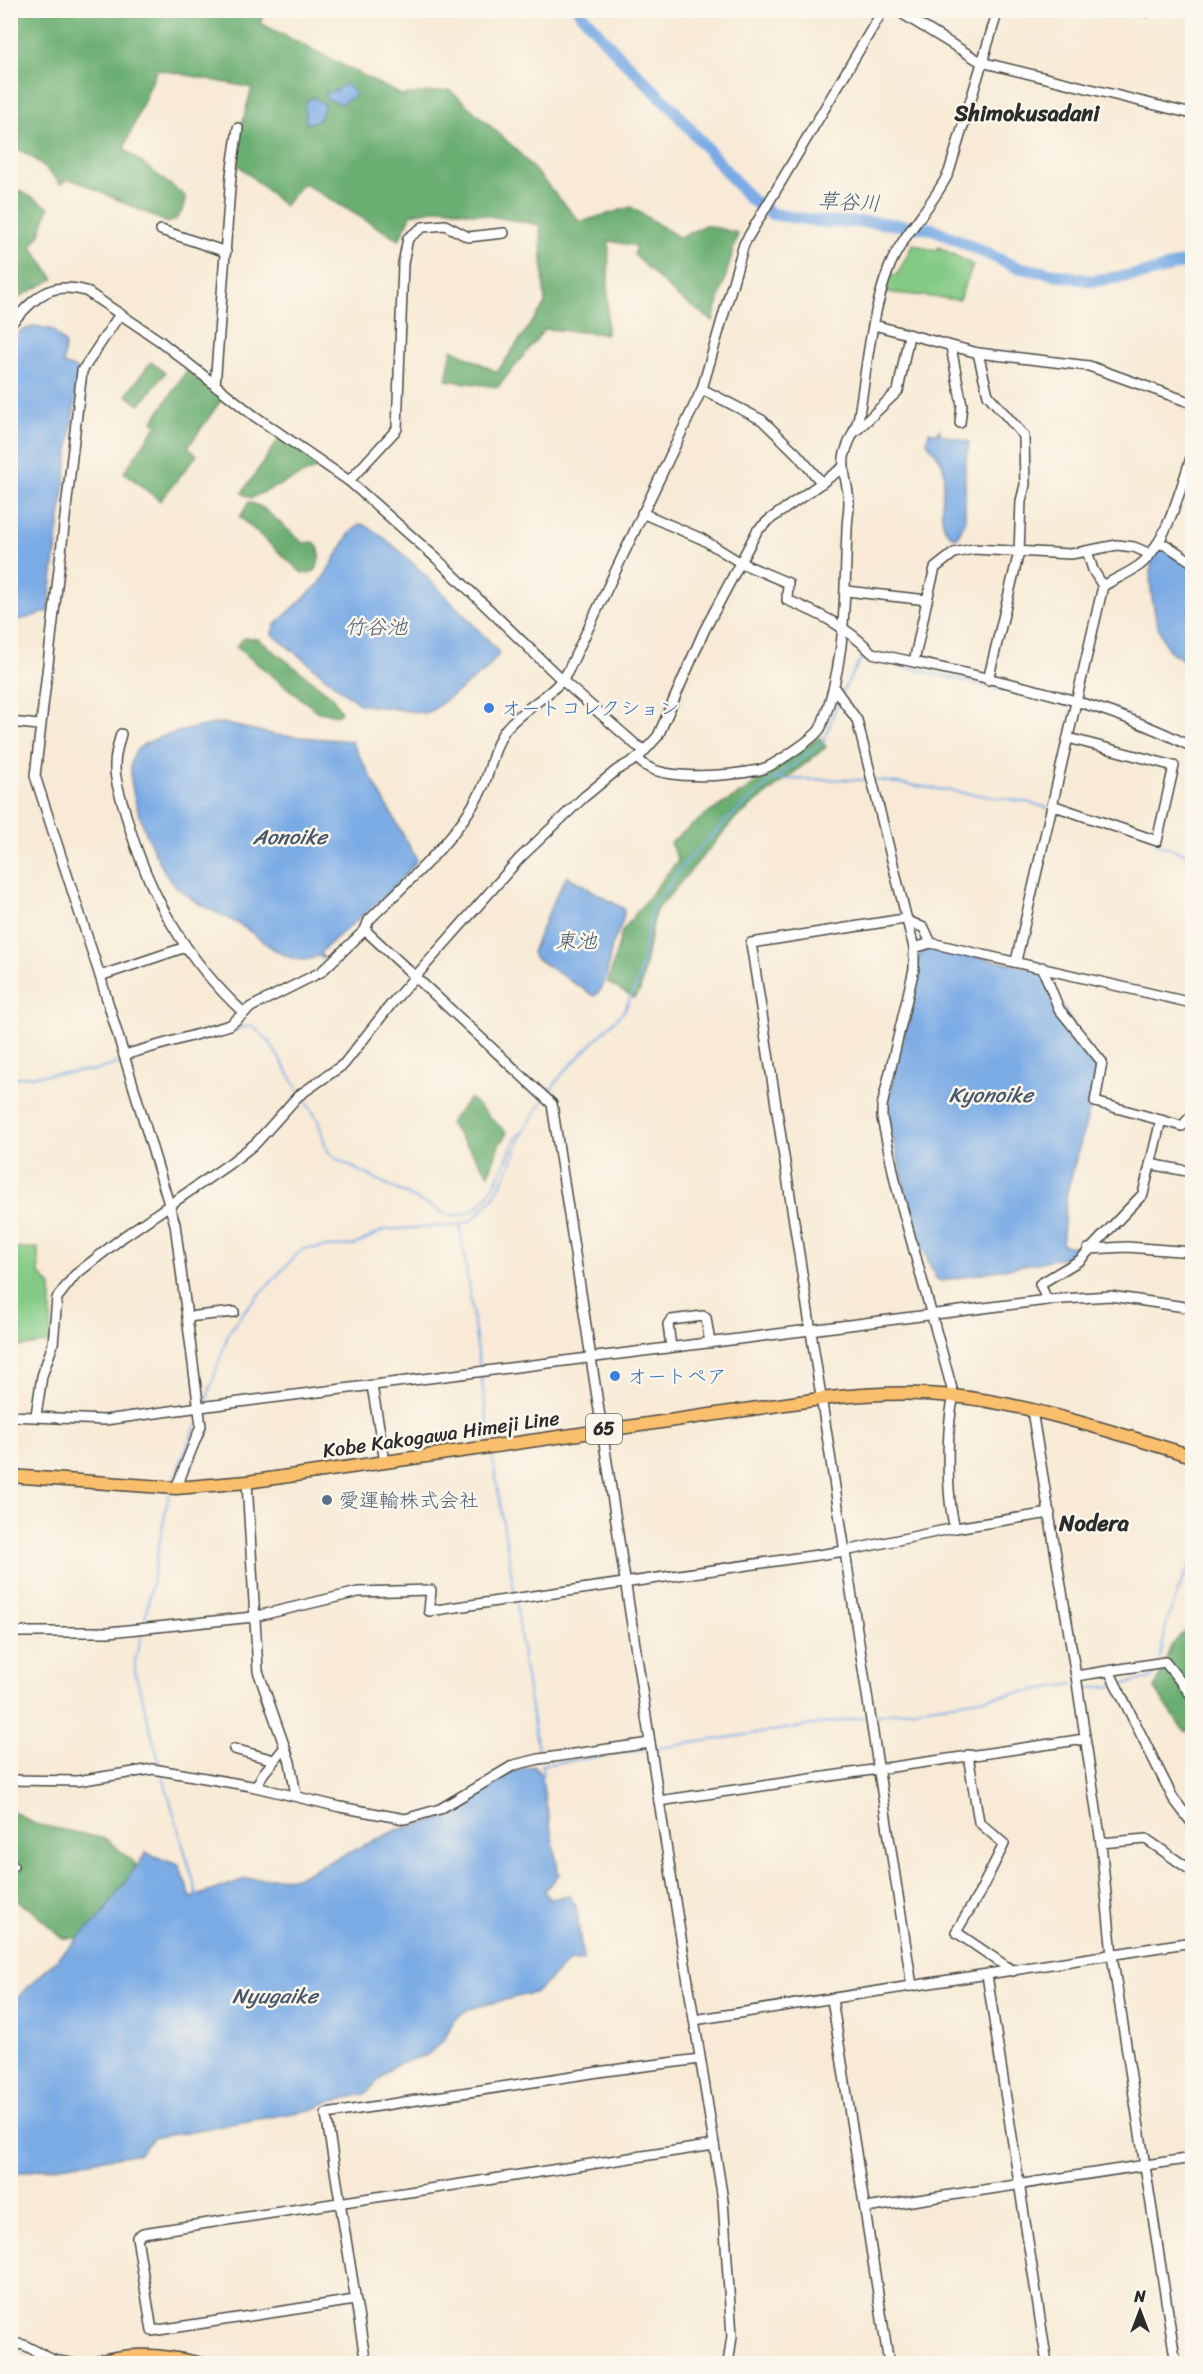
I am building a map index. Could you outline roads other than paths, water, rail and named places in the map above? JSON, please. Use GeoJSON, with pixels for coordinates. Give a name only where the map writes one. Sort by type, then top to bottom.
{"type":"FeatureCollection","features":[{"type":"Feature","properties":{"kind":"main road","name":"Kobe Kakogawa Himeji Line"},"geometry":{"type":"LineString","coordinates":[[10,1476],[177,1488],[247,1482],[820,1399],[883,1392],[954,1396],[1032,1411],[1192,1456]]}},
{"type":"Feature","properties":{"kind":"main road"},"geometry":{"type":"LineString","coordinates":[[92,2364],[123,2355],[158,2355],[202,2364]]}},
{"type":"Feature","properties":{"kind":"street"},"geometry":{"type":"LineString","coordinates":[[125,1059],[230,1025],[244,1014],[321,972],[365,930],[369,920],[459,827],[481,792],[501,736],[511,723],[563,681],[702,389],[737,262],[758,217],[883,10]]}},
{"type":"Feature","properties":{"kind":"street"},"geometry":{"type":"LineString","coordinates":[[896,10],[981,62],[1192,114]]}},
{"type":"Feature","properties":{"kind":"street"},"geometry":{"type":"LineString","coordinates":[[638,758],[642,765],[662,773],[718,776],[761,770],[779,761],[820,730],[836,689],[844,628],[849,501],[844,456],[856,431],[864,371],[874,325],[889,267],[926,212],[949,172],[998,10]]}},
{"type":"Feature","properties":{"kind":"street"},"geometry":{"type":"LineString","coordinates":[[215,386],[231,175],[238,128]]}},
{"type":"Feature","properties":{"kind":"street"},"geometry":{"type":"LineString","coordinates":[[350,481],[397,429],[403,264],[408,238],[423,227],[445,225],[468,237],[504,233]]}},
{"type":"Feature","properties":{"kind":"street"},"geometry":{"type":"LineString","coordinates":[[160,230],[226,252]]}},
{"type":"Feature","properties":{"kind":"street"},"geometry":{"type":"LineString","coordinates":[[10,324],[42,292],[54,288],[75,288],[86,291],[160,341],[215,386],[350,481],[436,558],[563,681],[636,745],[645,750]]}},
{"type":"Feature","properties":{"kind":"street"},"geometry":{"type":"LineString","coordinates":[[120,314],[82,371],[39,725],[35,776],[171,1204],[201,1426],[177,1488]]}},
{"type":"Feature","properties":{"kind":"street"},"geometry":{"type":"LineString","coordinates":[[874,325],[978,353],[1089,366],[1192,403]]}},
{"type":"Feature","properties":{"kind":"street"},"geometry":{"type":"LineString","coordinates":[[856,431],[898,391],[909,336]]}},
{"type":"Feature","properties":{"kind":"street"},"geometry":{"type":"LineString","coordinates":[[951,347],[962,405],[960,423]]}},
{"type":"Feature","properties":{"kind":"street"},"geometry":{"type":"LineString","coordinates":[[978,353],[988,395],[1024,436],[1024,485],[1018,552],[988,680]]}},
{"type":"Feature","properties":{"kind":"street"},"geometry":{"type":"LineString","coordinates":[[702,389],[762,420],[796,453],[822,483]]}},
{"type":"Feature","properties":{"kind":"street"},"geometry":{"type":"LineString","coordinates":[[1103,586],[1142,564],[1157,544],[1173,512],[1192,459]]}},
{"type":"Feature","properties":{"kind":"street"},"geometry":{"type":"LineString","coordinates":[[36,1415],[42,1376],[53,1344],[57,1298],[63,1289],[75,1275],[123,1237],[207,1181],[256,1143],[300,1095],[344,1064],[415,977],[520,858],[585,797],[617,770],[638,758],[658,736],[704,631],[758,531],[769,520],[844,467]]}},
{"type":"Feature","properties":{"kind":"street"},"geometry":{"type":"LineString","coordinates":[[642,513],[702,538],[741,563],[788,583],[788,600],[854,634],[872,653],[1075,701],[1164,730],[1192,747]]}},
{"type":"Feature","properties":{"kind":"street"},"geometry":{"type":"LineString","coordinates":[[1157,544],[1166,545],[1192,562]]}},
{"type":"Feature","properties":{"kind":"street"},"geometry":{"type":"LineString","coordinates":[[914,662],[935,568],[954,552],[973,549],[1071,554],[1117,545],[1134,547],[1148,553]]}},
{"type":"Feature","properties":{"kind":"street"},"geometry":{"type":"LineString","coordinates":[[1016,961],[1103,586],[1093,570],[1087,551]]}},
{"type":"Feature","properties":{"kind":"street"},"geometry":{"type":"LineString","coordinates":[[846,591],[927,600]]}},
{"type":"Feature","properties":{"kind":"street"},"geometry":{"type":"LineString","coordinates":[[836,689],[857,720],[904,919],[914,948],[914,969],[882,1106],[882,1118],[930,1315],[954,1396],[950,1424],[950,1511],[955,1528]]}},
{"type":"Feature","properties":{"kind":"street"},"geometry":{"type":"LineString","coordinates":[[10,722],[39,725]]}},
{"type":"Feature","properties":{"kind":"street"},"geometry":{"type":"LineString","coordinates":[[121,734],[115,768],[136,851],[153,892],[203,972],[244,1014]]}},
{"type":"Feature","properties":{"kind":"street"},"geometry":{"type":"LineString","coordinates":[[1052,805],[1157,841],[1174,766],[1068,738]]}},
{"type":"Feature","properties":{"kind":"street"},"geometry":{"type":"LineString","coordinates":[[912,1986],[751,943],[904,919],[924,928],[931,943]]}},
{"type":"Feature","properties":{"kind":"street"},"geometry":{"type":"LineString","coordinates":[[365,930],[552,1104],[723,2200],[732,2336],[728,2364]]}},
{"type":"Feature","properties":{"kind":"street"},"geometry":{"type":"LineString","coordinates":[[914,948],[931,943],[1192,1003]]}},
{"type":"Feature","properties":{"kind":"street"},"geometry":{"type":"LineString","coordinates":[[100,975],[186,947]]}},
{"type":"Feature","properties":{"kind":"street"},"geometry":{"type":"LineString","coordinates":[[1042,967],[1059,1009],[1102,1062],[1095,1102],[1182,1126],[1192,1131]]}},
{"type":"Feature","properties":{"kind":"street"},"geometry":{"type":"LineString","coordinates":[[1182,1126],[1192,1115]]}},
{"type":"Feature","properties":{"kind":"street"},"geometry":{"type":"LineString","coordinates":[[1047,1300],[1040,1284],[1080,1260],[1088,1249],[1143,1194],[1161,1120]]}},
{"type":"Feature","properties":{"kind":"street"},"geometry":{"type":"LineString","coordinates":[[1150,1164],[1192,1172]]}},
{"type":"Feature","properties":{"kind":"street"},"geometry":{"type":"LineString","coordinates":[[1088,1249],[1127,1247],[1192,1252]]}},
{"type":"Feature","properties":{"kind":"street"},"geometry":{"type":"LineString","coordinates":[[10,1416],[36,1415],[111,1420],[1047,1300],[1110,1296],[1192,1308]]}},
{"type":"Feature","properties":{"kind":"street"},"geometry":{"type":"LineString","coordinates":[[187,1317],[234,1312]]}},
{"type":"Feature","properties":{"kind":"street"},"geometry":{"type":"LineString","coordinates":[[671,1347],[668,1324],[671,1320],[703,1316],[706,1318],[710,1343]]}},
{"type":"Feature","properties":{"kind":"street"},"geometry":{"type":"LineString","coordinates":[[372,1386],[385,1462]]}},
{"type":"Feature","properties":{"kind":"street"},"geometry":{"type":"LineString","coordinates":[[1032,1411],[1076,1676],[1101,1843],[1112,1955],[1176,2364]]}},
{"type":"Feature","properties":{"kind":"street"},"geometry":{"type":"LineString","coordinates":[[247,1482],[253,1617],[258,1671],[285,1747],[296,1796]]}},
{"type":"Feature","properties":{"kind":"street"},"geometry":{"type":"LineString","coordinates":[[10,1632],[109,1632],[253,1617],[358,1592],[431,1590],[429,1611],[845,1551],[955,1528],[1050,1513]]}},
{"type":"Feature","properties":{"kind":"street"},"geometry":{"type":"LineString","coordinates":[[1076,1676],[1166,1662],[1192,1696]]}},
{"type":"Feature","properties":{"kind":"street"},"geometry":{"type":"LineString","coordinates":[[1108,1671],[1173,1798],[1192,1823]]}},
{"type":"Feature","properties":{"kind":"street"},"geometry":{"type":"LineString","coordinates":[[659,1801],[878,1767],[1085,1739]]}},
{"type":"Feature","properties":{"kind":"street"},"geometry":{"type":"LineString","coordinates":[[10,1780],[77,1781],[153,1769],[256,1787],[340,1807],[405,1819],[440,1809],[514,1765],[539,1759],[650,1743]]}},
{"type":"Feature","properties":{"kind":"street"},"geometry":{"type":"LineString","coordinates":[[256,1787],[285,1747]]}},
{"type":"Feature","properties":{"kind":"street"},"geometry":{"type":"LineString","coordinates":[[234,1749],[274,1760]]}},
{"type":"Feature","properties":{"kind":"street"},"geometry":{"type":"LineString","coordinates":[[968,1755],[979,1822],[1004,1844],[979,1894],[956,1932],[1014,1971]]}},
{"type":"Feature","properties":{"kind":"street"},"geometry":{"type":"LineString","coordinates":[[1101,1843],[1146,1839],[1192,1871]]}},
{"type":"Feature","properties":{"kind":"street"},"geometry":{"type":"LineString","coordinates":[[694,2020],[1192,1942]]}},
{"type":"Feature","properties":{"kind":"street"},"geometry":{"type":"LineString","coordinates":[[987,1975],[1047,2364]]}},
{"type":"Feature","properties":{"kind":"street"},"geometry":{"type":"LineString","coordinates":[[832,1999],[866,2208],[888,2364]]}},
{"type":"Feature","properties":{"kind":"street"},"geometry":{"type":"LineString","coordinates":[[366,2364],[327,2114],[605,2071],[700,2060]]}},
{"type":"Feature","properties":{"kind":"street"},"geometry":{"type":"LineString","coordinates":[[356,2300],[152,2331],[137,2237],[139,2234],[714,2145]]}},
{"type":"Feature","properties":{"kind":"street"},"geometry":{"type":"LineString","coordinates":[[866,2208],[1192,2158]]}},
{"type":"Feature","properties":{"kind":"street"},"geometry":{"type":"LineString","coordinates":[[10,2343],[24,2345],[53,2360],[76,2364]]}},
{"type":"Feature","properties":{"kind":"water"},"geometry":{"type":"Polygon","coordinates":[[[345,84],[356,94],[341,104],[326,99],[325,93],[345,84]]]}},
{"type":"Feature","properties":{"kind":"water"},"geometry":{"type":"Polygon","coordinates":[[[313,97],[325,105],[319,120],[306,124],[305,103],[313,97]]]}},
{"type":"Feature","properties":{"kind":"water"},"geometry":{"type":"Polygon","coordinates":[[[36,326],[53,330],[65,344],[63,364],[79,370],[48,612],[11,622],[11,340],[21,331],[36,326]]]}},
{"type":"Feature","properties":{"kind":"water"},"geometry":{"type":"Polygon","coordinates":[[[940,429],[940,434],[969,442],[965,467],[965,521],[957,538],[944,526],[942,516],[943,466],[927,442],[929,431],[936,434],[940,429]]]}},
{"type":"Feature","properties":{"kind":"water","name":"竹谷池"},"geometry":{"type":"Polygon","coordinates":[[[360,524],[372,529],[408,559],[497,649],[499,654],[485,671],[431,711],[424,713],[359,704],[272,634],[274,626],[321,582],[350,533],[360,524]]]}},
{"type":"Feature","properties":{"kind":"water"},"geometry":{"type":"Polygon","coordinates":[[[1167,549],[1182,557],[1192,566],[1192,597],[1188,618],[1192,632],[1192,677],[1184,660],[1167,647],[1152,600],[1152,561],[1155,552],[1167,549]]]}},
{"type":"Feature","properties":{"kind":"water","name":"Aonoike"},"geometry":{"type":"Polygon","coordinates":[[[222,723],[276,735],[351,741],[417,860],[382,898],[320,953],[324,958],[317,956],[306,960],[281,953],[236,922],[188,897],[172,882],[147,836],[134,793],[131,774],[132,758],[139,748],[156,739],[222,723]]]}},
{"type":"Feature","properties":{"kind":"water","name":"東池"},"geometry":{"type":"Polygon","coordinates":[[[567,876],[624,909],[622,923],[612,946],[603,986],[594,996],[534,957],[532,952],[553,902],[567,876]]]}},
{"type":"Feature","properties":{"kind":"water","name":"Kyonoike"},"geometry":{"type":"Polygon","coordinates":[[[938,948],[1039,970],[1098,1063],[1092,1100],[1067,1192],[1062,1244],[1082,1250],[1081,1254],[942,1281],[936,1279],[915,1229],[886,1111],[916,987],[919,954],[922,951],[938,948]]]}},
{"type":"Feature","properties":{"kind":"water","name":"Nyugaike"},"geometry":{"type":"Polygon","coordinates":[[[534,1766],[541,1775],[559,1875],[544,1891],[550,1899],[569,1896],[576,1905],[583,1960],[568,1962],[537,1992],[468,2009],[454,2020],[444,2040],[427,2055],[394,2065],[365,2094],[325,2103],[315,2109],[153,2138],[140,2153],[11,2174],[11,2004],[102,1915],[146,1853],[179,1865],[191,1898],[245,1879],[297,1877],[397,1830],[445,1818],[511,1772],[534,1766]]]}},
{"type":"Feature","properties":{"kind":"waterway","name":"草谷川"},"geometry":{"type":"LineString","coordinates":[[578,10],[619,56],[673,109],[749,198],[772,214],[825,222],[873,222],[933,229],[1016,267],[1092,281],[1148,273],[1192,260]]}},
{"type":"Feature","properties":{"kind":"waterway"},"geometry":{"type":"LineString","coordinates":[[841,694],[862,657],[1072,706]]}},
{"type":"Feature","properties":{"kind":"waterway"},"geometry":{"type":"LineString","coordinates":[[547,1095],[563,1073],[624,1011],[639,980],[652,907],[687,861],[725,822],[762,789],[824,741],[839,699]]}},
{"type":"Feature","properties":{"kind":"waterway"},"geometry":{"type":"LineString","coordinates":[[776,779],[868,780]]}},
{"type":"Feature","properties":{"kind":"waterway"},"geometry":{"type":"LineString","coordinates":[[876,780],[1027,802],[1048,808]]}},
{"type":"Feature","properties":{"kind":"waterway"},"geometry":{"type":"LineString","coordinates":[[1158,844],[1192,856]]}},
{"type":"Feature","properties":{"kind":"waterway"},"geometry":{"type":"LineString","coordinates":[[128,1060],[251,1025],[269,1041],[299,1091]]}},
{"type":"Feature","properties":{"kind":"waterway"},"geometry":{"type":"LineString","coordinates":[[10,1078],[97,1070],[123,1062]]}},
{"type":"Feature","properties":{"kind":"waterway"},"geometry":{"type":"LineString","coordinates":[[302,1096],[317,1118],[327,1150],[338,1160],[448,1215],[462,1215],[473,1210],[483,1201],[492,1190],[516,1138],[522,1132]]}},
{"type":"Feature","properties":{"kind":"waterway"},"geometry":{"type":"LineString","coordinates":[[205,1404],[229,1332],[244,1311],[302,1249],[355,1245],[384,1230],[460,1225],[472,1220],[493,1198],[507,1173],[524,1130],[544,1099]]}},
{"type":"Feature","properties":{"kind":"waterway"},"geometry":{"type":"LineString","coordinates":[[460,1225],[480,1368]]}},
{"type":"Feature","properties":{"kind":"waterway"},"geometry":{"type":"LineString","coordinates":[[481,1375],[490,1441]]}},
{"type":"Feature","properties":{"kind":"waterway"},"geometry":{"type":"LineString","coordinates":[[173,1481],[196,1425]]}},
{"type":"Feature","properties":{"kind":"waterway"},"geometry":{"type":"LineString","coordinates":[[492,1454],[515,1596]]}},
{"type":"Feature","properties":{"kind":"waterway"},"geometry":{"type":"LineString","coordinates":[[144,1625],[169,1493]]}},
{"type":"Feature","properties":{"kind":"waterway"},"geometry":{"type":"LineString","coordinates":[[1160,1659],[1167,1621],[1184,1576],[1192,1564]]}},
{"type":"Feature","properties":{"kind":"waterway"},"geometry":{"type":"LineString","coordinates":[[517,1605],[524,1666],[539,1756]]}},
{"type":"Feature","properties":{"kind":"waterway"},"geometry":{"type":"LineString","coordinates":[[143,1631],[135,1661],[135,1672],[160,1765]]}},
{"type":"Feature","properties":{"kind":"waterway"},"geometry":{"type":"LineString","coordinates":[[1119,1685],[1151,1678],[1158,1668]]}},
{"type":"Feature","properties":{"kind":"waterway"},"geometry":{"type":"LineString","coordinates":[[872,1716],[1074,1684]]}},
{"type":"Feature","properties":{"kind":"waterway"},"geometry":{"type":"LineString","coordinates":[[1081,1689],[1113,1686]]}},
{"type":"Feature","properties":{"kind":"waterway"},"geometry":{"type":"LineString","coordinates":[[658,1748],[866,1717]]}},
{"type":"Feature","properties":{"kind":"waterway"},"geometry":{"type":"LineString","coordinates":[[541,1780],[543,1773],[541,1765],[644,1750]]}},
{"type":"Feature","properties":{"kind":"waterway"},"geometry":{"type":"LineString","coordinates":[[162,1773],[198,1897]]}},
{"type":"Feature","properties":{"kind":"place","name":"オートコレクション"},"geometry":{"type":"Point","coordinates":[489,708]}},
{"type":"Feature","properties":{"kind":"place","name":"オートペア"},"geometry":{"type":"Point","coordinates":[615,1376]}},
{"type":"Feature","properties":{"kind":"place","name":"愛運輸株式会社"},"geometry":{"type":"Point","coordinates":[327,1500]}},
{"type":"Feature","properties":{"kind":"district","name":"Shimokusadani"},"geometry":{"type":"Point","coordinates":[1027,113]}},
{"type":"Feature","properties":{"kind":"district","name":"Nodera"},"geometry":{"type":"Point","coordinates":[1094,1523]}}]}
